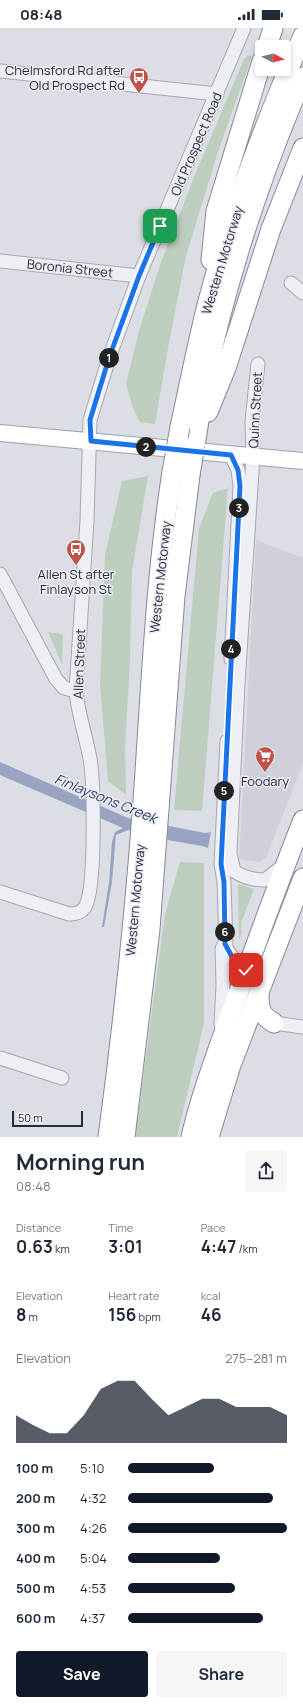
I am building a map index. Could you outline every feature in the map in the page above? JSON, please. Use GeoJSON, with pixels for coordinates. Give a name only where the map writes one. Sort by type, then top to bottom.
{"type":"FeatureCollection","features":[{"type":"Feature","properties":{"kind":"highway"},"geometry":{"type":"LineString","coordinates":[[269,40],[273,28]]}},
{"type":"Feature","properties":{"kind":"highway","name":"Western Motorway"},"geometry":{"type":"LineString","coordinates":[[194,433],[207,305],[231,224],[261,136],[303,36]]}},
{"type":"Feature","properties":{"kind":"highway"},"geometry":{"type":"LineString","coordinates":[[207,305],[216,211],[222,186],[257,76]]}},
{"type":"Feature","properties":{"kind":"highway","name":"Western Motorway"},"geometry":{"type":"LineString","coordinates":[[125,1137],[142,1002],[151,809],[175,596],[181,473],[194,433],[216,335],[248,221],[284,123],[303,77]]}},
{"type":"Feature","properties":{"kind":"highway"},"geometry":{"type":"LineString","coordinates":[[194,433],[226,368],[271,228],[303,148]]}},
{"type":"Feature","properties":{"kind":"highway"},"geometry":{"type":"LineString","coordinates":[[191,1137],[219,1043],[303,820]]}},
{"type":"Feature","properties":{"kind":"highway","name":"Western Motorway"},"geometry":{"type":"LineString","coordinates":[[108,1137],[128,970],[149,844]]}},
{"type":"Feature","properties":{"kind":"highway"},"geometry":{"type":"LineString","coordinates":[[209,1137],[231,1065],[303,878]]}},
{"type":"Feature","properties":{"kind":"highway"},"geometry":{"type":"LineString","coordinates":[[259,990],[261,1012],[265,1018],[274,1022]]}},
{"type":"Feature","properties":{"kind":"main road"},"geometry":{"type":"LineString","coordinates":[[0,433],[303,461]]}},
{"type":"Feature","properties":{"kind":"street","name":"Old Prospect Road"},"geometry":{"type":"LineString","coordinates":[[91,441],[90,420],[109,358],[139,276],[244,28]]}},
{"type":"Feature","properties":{"kind":"street"},"geometry":{"type":"LineString","coordinates":[[0,71],[217,94]]}},
{"type":"Feature","properties":{"kind":"street","name":"Boronia Street"},"geometry":{"type":"LineString","coordinates":[[0,261],[139,276]]}},
{"type":"Feature","properties":{"kind":"street"},"geometry":{"type":"LineString","coordinates":[[291,283],[303,293]]}},
{"type":"Feature","properties":{"kind":"street","name":"Quinn Street"},"geometry":{"type":"LineString","coordinates":[[252,457],[252,421],[258,364]]}},
{"type":"Feature","properties":{"kind":"street","name":"Allen Street"},"geometry":{"type":"LineString","coordinates":[[0,892],[69,914],[80,912],[85,908],[90,890],[93,822],[90,758],[77,709],[76,691],[88,521],[91,441]]}},
{"type":"Feature","properties":{"kind":"street"},"geometry":{"type":"LineString","coordinates":[[231,455],[238,470],[240,486],[221,838],[221,864],[224,882],[225,944],[232,957],[257,982],[259,990]]}},
{"type":"Feature","properties":{"kind":"street"},"geometry":{"type":"LineString","coordinates":[[252,457],[238,683],[230,854],[234,871],[244,877],[256,880],[265,880],[287,862]]}},
{"type":"Feature","properties":{"kind":"street"},"geometry":{"type":"LineString","coordinates":[[0,574],[56,679],[64,688],[76,691]]}},
{"type":"Feature","properties":{"kind":"street"},"geometry":{"type":"LineString","coordinates":[[219,1043],[223,1001],[222,949],[225,944]]}},
{"type":"Feature","properties":{"kind":"street"},"geometry":{"type":"LineString","coordinates":[[274,1022],[303,1027]]}},
{"type":"Feature","properties":{"kind":"street"},"geometry":{"type":"LineString","coordinates":[[0,1058],[62,1078]]}},
{"type":"Feature","properties":{"kind":"shaded area"},"geometry":{"type":"Polygon","coordinates":[[[256,540],[303,558],[303,763],[266,858],[259,862],[239,859],[256,540]]]}},
{"type":"Feature","properties":{"kind":"green space"},"geometry":{"type":"Polygon","coordinates":[[[248,55],[252,56],[217,155],[186,256],[155,424],[140,422],[133,408],[126,384],[139,331],[161,262],[194,177],[244,59],[248,55]]]}},
{"type":"Feature","properties":{"kind":"green space"},"geometry":{"type":"Polygon","coordinates":[[[148,476],[132,571],[130,661],[125,747],[126,795],[108,781],[100,685],[105,555],[122,481],[148,476]]]}},
{"type":"Feature","properties":{"kind":"green space"},"geometry":{"type":"Polygon","coordinates":[[[228,488],[202,811],[174,810],[199,528],[213,493],[228,488]]]}},
{"type":"Feature","properties":{"kind":"green space"},"geometry":{"type":"Polygon","coordinates":[[[48,632],[63,634],[62,664],[48,632]]]}},
{"type":"Feature","properties":{"kind":"green space"},"geometry":{"type":"Polygon","coordinates":[[[180,862],[204,863],[204,1023],[177,1137],[135,1137],[165,914],[180,862]]]}},
{"type":"Feature","properties":{"kind":"green space"},"geometry":{"type":"Polygon","coordinates":[[[238,884],[254,889],[241,923],[242,932],[239,940],[238,884]]]}},
{"type":"Feature","properties":{"kind":"water"},"geometry":{"type":"Polygon","coordinates":[[[0,762],[128,818],[205,833],[211,832],[208,848],[128,830],[116,835],[112,882],[104,927],[102,927],[109,882],[112,842],[115,832],[123,828],[0,775],[0,762]]]}},
{"type":"Feature","properties":{"kind":"place","name":"Chelmsford Rd after Old Prospect Rd"},"geometry":{"type":"Point","coordinates":[139,94]}},
{"type":"Feature","properties":{"kind":"place","name":"Allen St after Finlayson St"},"geometry":{"type":"Point","coordinates":[76,566]}},
{"type":"Feature","properties":{"kind":"place","name":"Foodary"},"geometry":{"type":"Point","coordinates":[265,773]}},
{"type":"Feature","properties":{"kind":"route"},"geometry":{"type":"LineString","coordinates":[[160,226],[139,276],[109,358],[90,420],[91,441],[231,455],[238,470],[240,486],[221,838],[221,864],[224,882],[225,944],[232,957],[246,970]]}},
{"type":"Feature","properties":{"kind":"water label","name":"Finlaysons Creek"},"geometry":{"type":"Point","coordinates":[106,798]}}]}
